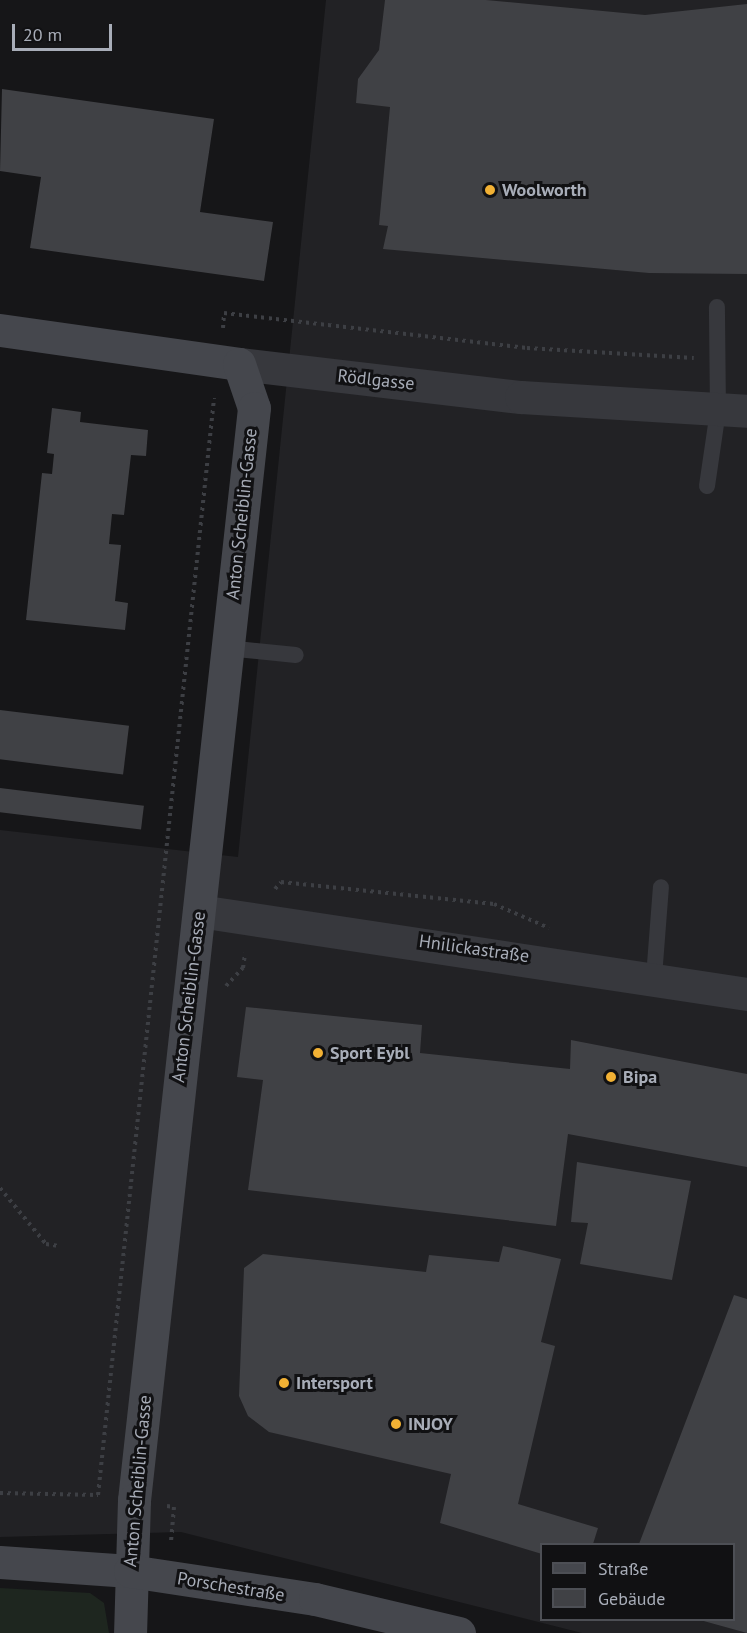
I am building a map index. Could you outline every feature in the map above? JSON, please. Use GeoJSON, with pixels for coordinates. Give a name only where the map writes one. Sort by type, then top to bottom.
{"type":"FeatureCollection","features":[{"type":"Feature","properties":{"kind":"street","name":"Rödlgasse"},"geometry":{"type":"LineString","coordinates":[[2,329],[229,362],[521,397],[733,411]]}},
{"type":"Feature","properties":{"kind":"street","name":"Anton Scheiblin-Gasse"},"geometry":{"type":"LineString","coordinates":[[130,1633],[130,1571],[134,1500],[254,408],[229,362]]}},
{"type":"Feature","properties":{"kind":"street","name":"Hnilickastraße"},"geometry":{"type":"LineString","coordinates":[[199,911],[654,977],[747,994]]}},
{"type":"Feature","properties":{"kind":"street","name":"Porschestraße"},"geometry":{"type":"LineString","coordinates":[[0,1562],[130,1571],[345,1604],[459,1633]]}},
{"type":"Feature","properties":{"kind":"lane"},"geometry":{"type":"LineString","coordinates":[[707,486],[733,411],[718,359],[717,307]]}},
{"type":"Feature","properties":{"kind":"lane"},"geometry":{"type":"LineString","coordinates":[[227,648],[296,655]]}},
{"type":"Feature","properties":{"kind":"lane"},"geometry":{"type":"LineString","coordinates":[[654,977],[661,887]]}},
{"type":"Feature","properties":{"kind":"path"},"geometry":{"type":"LineString","coordinates":[[98,1495],[229,362],[224,312],[527,348],[718,359]]}},
{"type":"Feature","properties":{"kind":"path"},"geometry":{"type":"LineString","coordinates":[[250,918],[281,882],[494,904]]}},
{"type":"Feature","properties":{"kind":"path"},"geometry":{"type":"LineString","coordinates":[[0,1188],[46,1244],[59,1246]]}},
{"type":"Feature","properties":{"kind":"path"},"geometry":{"type":"LineString","coordinates":[[0,1493],[98,1495],[134,1500]]}},
{"type":"Feature","properties":{"kind":"shaded area"},"geometry":{"type":"Polygon","coordinates":[[[326,0],[747,0],[747,1633],[582,1633],[181,1532],[0,1537],[0,830],[238,857],[326,0]]]}},
{"type":"Feature","properties":{"kind":"shaded area"},"geometry":{"type":"Polygon","coordinates":[[[0,1588],[90,1593],[104,1603],[109,1633],[0,1633],[0,1588]]]}},
{"type":"Feature","properties":{"kind":"building"},"geometry":{"type":"Polygon","coordinates":[[[385,0],[486,0],[645,15],[747,4],[747,274],[649,273],[383,249],[388,226],[379,225],[390,107],[356,103],[358,79],[379,50],[385,0]]]}},
{"type":"Feature","properties":{"kind":"building"},"geometry":{"type":"Polygon","coordinates":[[[2,89],[214,119],[200,212],[273,222],[264,281],[30,248],[41,177],[0,171],[2,89]]]}},
{"type":"Feature","properties":{"kind":"building"},"geometry":{"type":"Polygon","coordinates":[[[52,408],[81,412],[80,422],[148,430],[146,456],[131,455],[124,515],[112,514],[109,544],[121,545],[115,601],[128,603],[125,630],[26,620],[42,473],[52,474],[54,454],[47,453],[52,408]]]}},
{"type":"Feature","properties":{"kind":"building"},"geometry":{"type":"Polygon","coordinates":[[[0,710],[129,726],[123,774],[0,759],[0,710]]]}},
{"type":"Feature","properties":{"kind":"building"},"geometry":{"type":"Polygon","coordinates":[[[0,788],[144,806],[141,829],[0,812],[0,788]]]}},
{"type":"Feature","properties":{"kind":"building"},"geometry":{"type":"Polygon","coordinates":[[[246,1007],[422,1025],[420,1053],[570,1069],[571,1040],[747,1074],[747,1167],[568,1134],[556,1226],[248,1190],[263,1080],[237,1077],[246,1007]]]}},
{"type":"Feature","properties":{"kind":"building"},"geometry":{"type":"Polygon","coordinates":[[[577,1162],[691,1181],[672,1280],[580,1264],[588,1223],[571,1222],[577,1162]]]}},
{"type":"Feature","properties":{"kind":"building"},"geometry":{"type":"Polygon","coordinates":[[[503,1246],[561,1259],[541,1342],[555,1346],[518,1504],[598,1528],[593,1543],[540,1543],[540,1553],[440,1523],[451,1474],[269,1432],[248,1416],[239,1396],[244,1268],[263,1254],[426,1272],[429,1255],[499,1262],[503,1246]]]}},
{"type":"Feature","properties":{"kind":"building"},"geometry":{"type":"Polygon","coordinates":[[[734,1295],[747,1299],[747,1633],[704,1621],[735,1621],[735,1543],[639,1543],[734,1295]]]}},
{"type":"Feature","properties":{"kind":"place","name":"Woolworth"},"geometry":{"type":"Point","coordinates":[490,190]}},
{"type":"Feature","properties":{"kind":"place","name":"Sport Eybl"},"geometry":{"type":"Point","coordinates":[318,1053]}},
{"type":"Feature","properties":{"kind":"place","name":"Bipa"},"geometry":{"type":"Point","coordinates":[611,1077]}},
{"type":"Feature","properties":{"kind":"place","name":"Intersport"},"geometry":{"type":"Point","coordinates":[284,1383]}},
{"type":"Feature","properties":{"kind":"place","name":"INJOY"},"geometry":{"type":"Point","coordinates":[396,1424]}}]}
